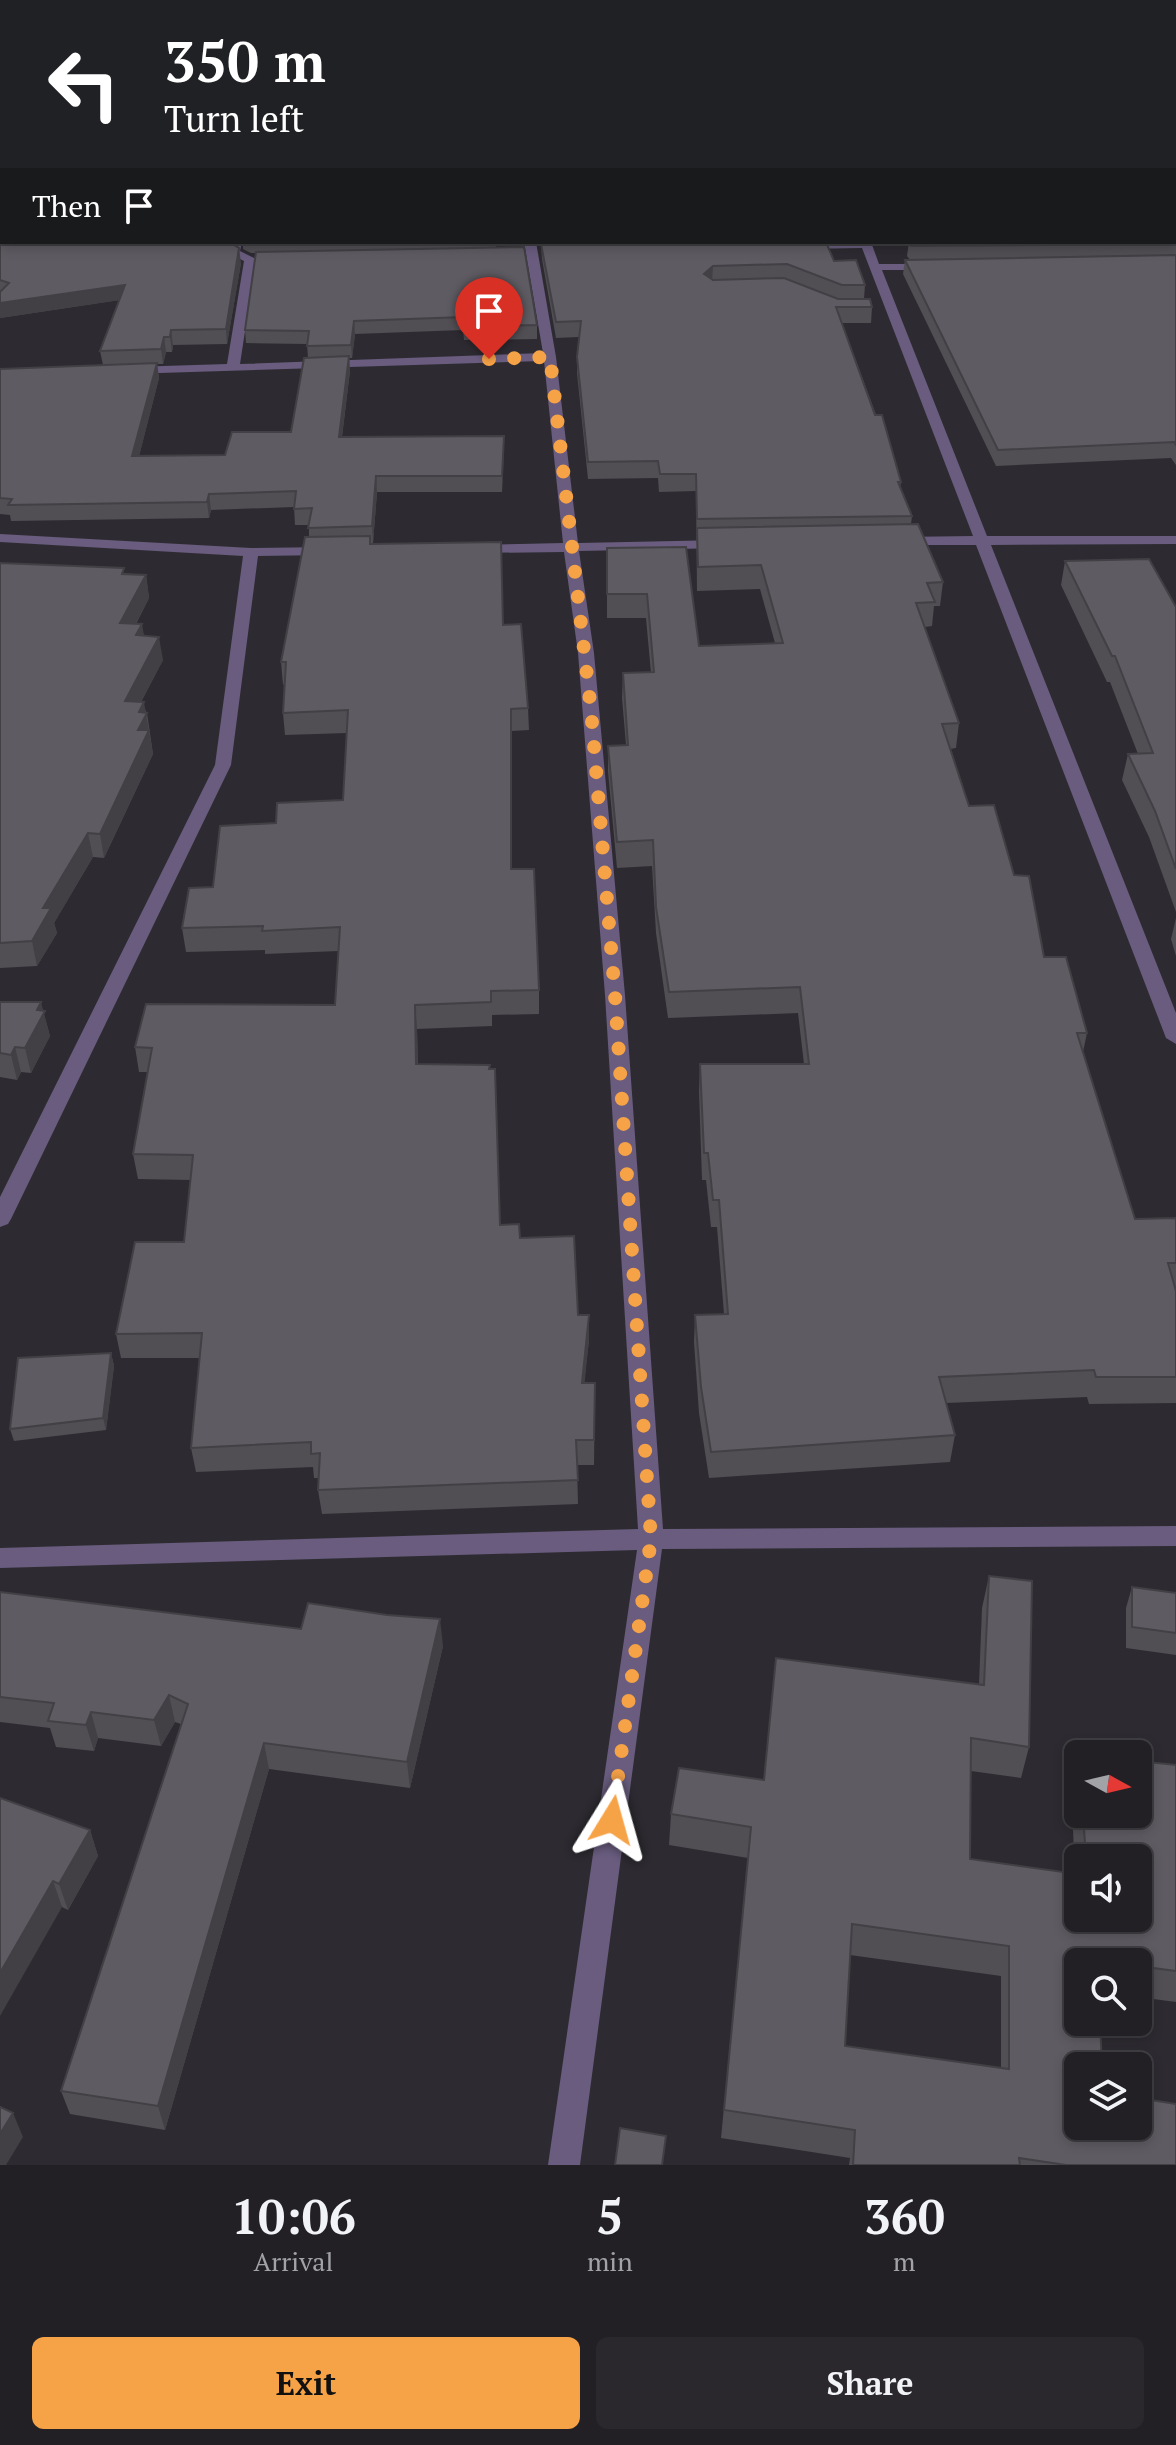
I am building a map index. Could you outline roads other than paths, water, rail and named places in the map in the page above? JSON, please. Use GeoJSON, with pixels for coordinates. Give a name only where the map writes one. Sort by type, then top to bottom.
{"type":"FeatureCollection","features":[{"type":"Feature","properties":{"kind":"street"},"geometry":{"type":"LineString","coordinates":[[236,244],[234,252],[240,257],[266,259]]}},
{"type":"Feature","properties":{"kind":"street"},"geometry":{"type":"LineString","coordinates":[[786,247],[865,244],[877,267],[886,308],[984,539],[1176,1038]]}},
{"type":"Feature","properties":{"kind":"street"},"geometry":{"type":"LineString","coordinates":[[517,253],[531,247],[548,252]]}},
{"type":"Feature","properties":{"kind":"street"},"geometry":{"type":"LineString","coordinates":[[531,247],[550,357],[586,653],[615,995],[651,1539],[564,2165]]}},
{"type":"Feature","properties":{"kind":"street"},"geometry":{"type":"LineString","coordinates":[[233,367],[250,259]]}},
{"type":"Feature","properties":{"kind":"street"},"geometry":{"type":"LineString","coordinates":[[877,267],[940,266]]}},
{"type":"Feature","properties":{"kind":"street"},"geometry":{"type":"LineString","coordinates":[[109,372],[550,357]]}},
{"type":"Feature","properties":{"kind":"street"},"geometry":{"type":"LineString","coordinates":[[0,538],[251,552],[343,551]]}},
{"type":"Feature","properties":{"kind":"street"},"geometry":{"type":"LineString","coordinates":[[889,541],[1176,540]]}},
{"type":"Feature","properties":{"kind":"street"},"geometry":{"type":"LineString","coordinates":[[465,549],[746,544]]}},
{"type":"Feature","properties":{"kind":"street"},"geometry":{"type":"LineString","coordinates":[[0,1219],[223,765],[251,552]]}},
{"type":"Feature","properties":{"kind":"street"},"geometry":{"type":"LineString","coordinates":[[0,1558],[651,1539],[1176,1536]]}}]}
